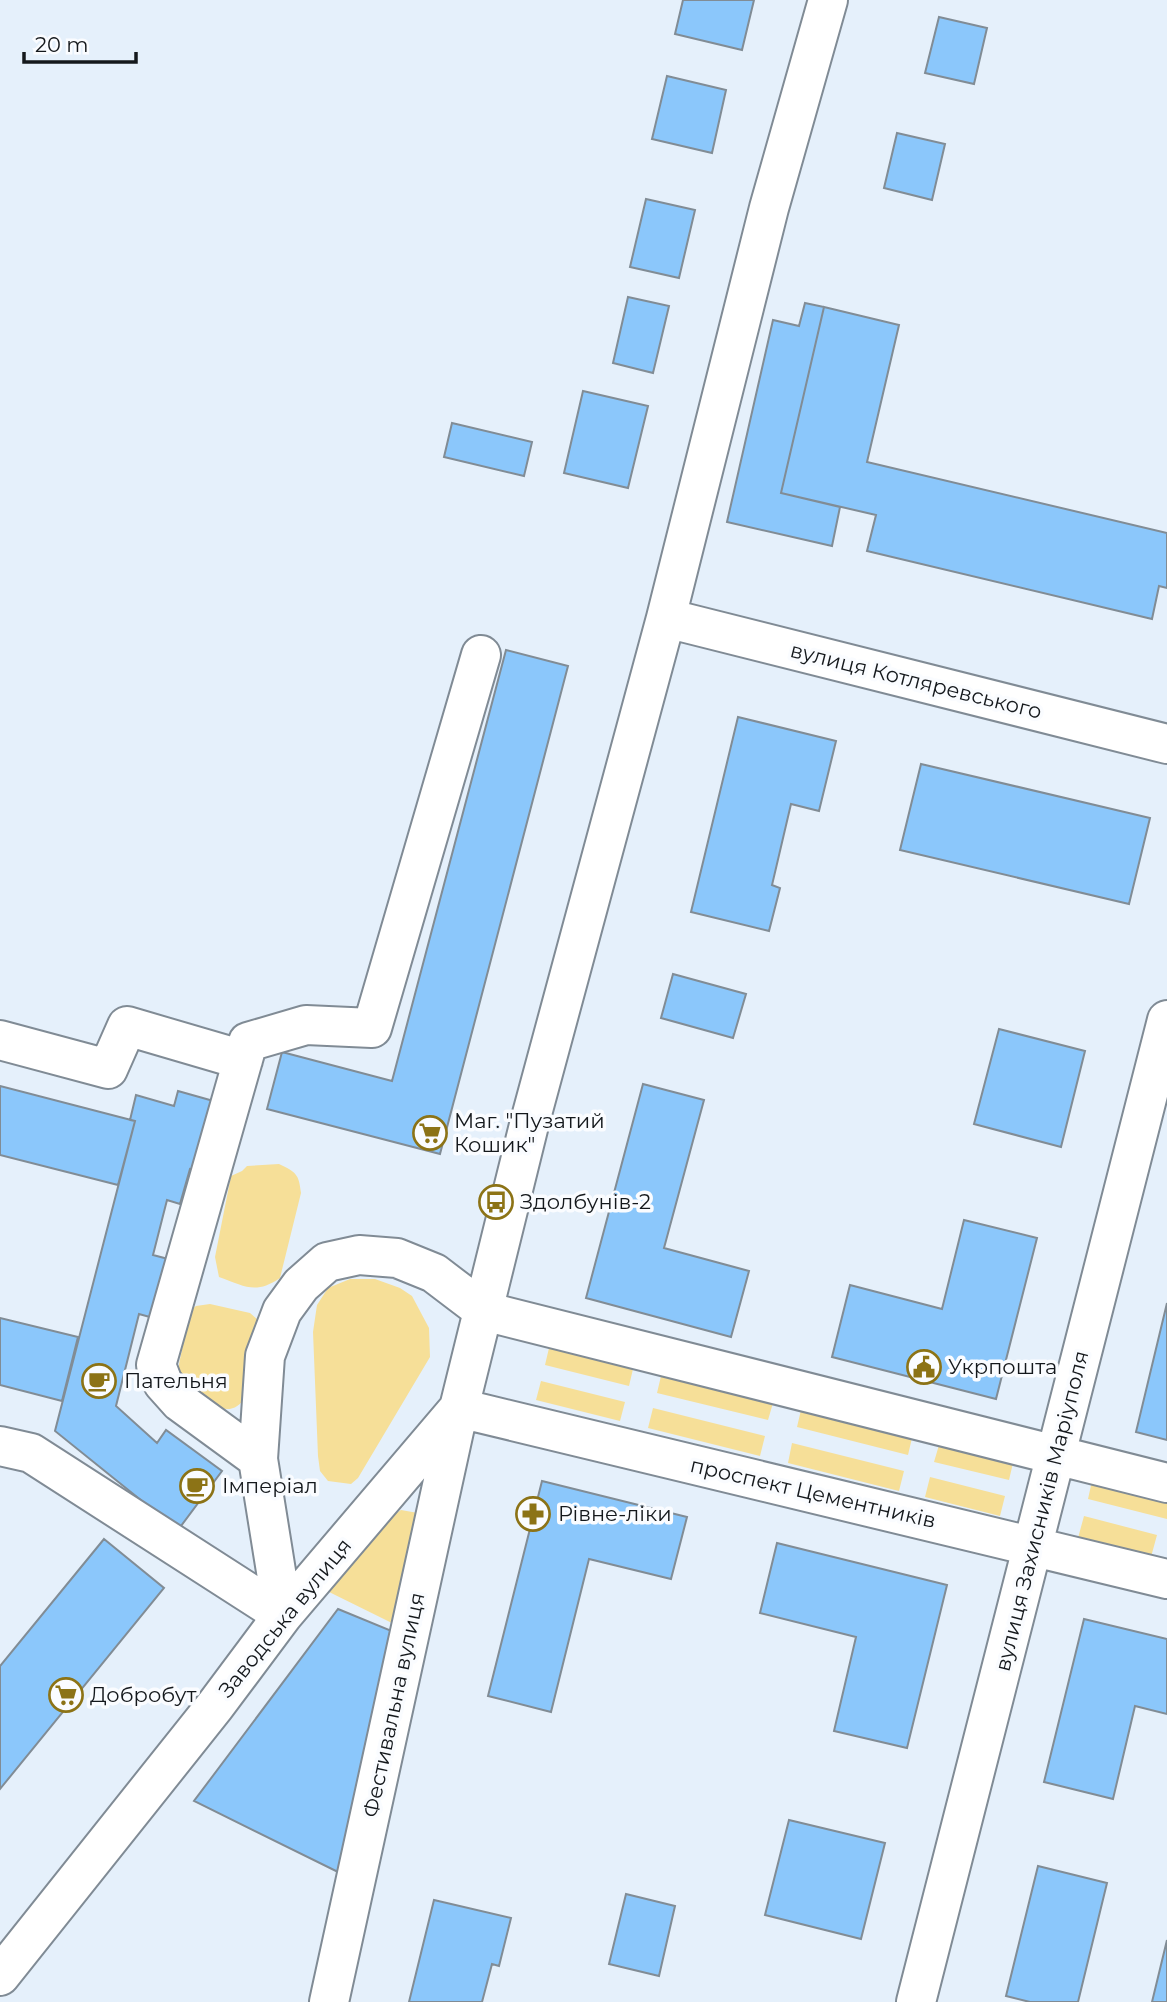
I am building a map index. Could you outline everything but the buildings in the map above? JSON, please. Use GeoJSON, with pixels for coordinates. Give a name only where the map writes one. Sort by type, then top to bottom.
{"type":"FeatureCollection","features":[{"type":"Feature","properties":{"kind":"street","name":"Заводська вулиця"},"geometry":{"type":"LineString","coordinates":[[0,1976],[215,1706],[283,1615],[458,1408],[529,1125],[666,618],[769,208],[828,0]]}},
{"type":"Feature","properties":{"kind":"street","name":"вулиця Котляревського"},"geometry":{"type":"LineString","coordinates":[[666,618],[1167,744]]}},
{"type":"Feature","properties":{"kind":"street"},"geometry":{"type":"LineString","coordinates":[[258,1459],[180,1402],[163,1383],[156,1365],[248,1042],[306,1025],[372,1028],[481,655]]}},
{"type":"Feature","properties":{"kind":"street","name":"вулиця Захисників Маріуполя"},"geometry":{"type":"LineString","coordinates":[[916,2002],[1167,1020]]}},
{"type":"Feature","properties":{"kind":"street"},"geometry":{"type":"LineString","coordinates":[[0,1040],[108,1069],[127,1026],[243,1060]]}},
{"type":"Feature","properties":{"kind":"street"},"geometry":{"type":"LineString","coordinates":[[283,1615],[258,1459],[265,1356],[282,1311],[301,1284],[327,1262],[359,1255],[397,1258],[434,1273],[484,1311],[1167,1483]]}},
{"type":"Feature","properties":{"kind":"street","name":"проспект Цементників"},"geometry":{"type":"LineString","coordinates":[[458,1408],[1167,1579]]}},
{"type":"Feature","properties":{"kind":"street","name":"Фестивальна вулиця"},"geometry":{"type":"LineString","coordinates":[[329,2002],[458,1408]]}},
{"type":"Feature","properties":{"kind":"street"},"geometry":{"type":"LineString","coordinates":[[0,1446],[31,1453],[283,1615]]}},
{"type":"Feature","properties":{"kind":"shaded area"},"geometry":{"type":"Polygon","coordinates":[[[279,1164],[296,1174],[301,1193],[280,1278],[257,1288],[219,1277],[215,1257],[231,1176],[247,1166],[279,1164]]]}},
{"type":"Feature","properties":{"kind":"shaded area"},"geometry":{"type":"Polygon","coordinates":[[[350,1279],[375,1279],[400,1288],[412,1296],[429,1328],[430,1357],[358,1478],[351,1484],[328,1481],[320,1471],[313,1332],[317,1305],[328,1288],[350,1279]]]}},
{"type":"Feature","properties":{"kind":"shaded area"},"geometry":{"type":"Polygon","coordinates":[[[210,1304],[250,1313],[257,1319],[258,1331],[246,1396],[230,1409],[212,1404],[179,1375],[190,1311],[196,1306],[210,1304]]]}},
{"type":"Feature","properties":{"kind":"shaded area"},"geometry":{"type":"Polygon","coordinates":[[[549,1348],[633,1369],[629,1386],[545,1365],[549,1348]]]}},
{"type":"Feature","properties":{"kind":"shaded area"},"geometry":{"type":"Polygon","coordinates":[[[661,1376],[773,1403],[768,1420],[657,1393],[661,1376]]]}},
{"type":"Feature","properties":{"kind":"shaded area"},"geometry":{"type":"Polygon","coordinates":[[[541,1381],[625,1402],[620,1421],[536,1400],[541,1381]]]}},
{"type":"Feature","properties":{"kind":"shaded area"},"geometry":{"type":"Polygon","coordinates":[[[653,1408],[765,1436],[760,1456],[648,1428],[653,1408]]]}},
{"type":"Feature","properties":{"kind":"shaded area"},"geometry":{"type":"Polygon","coordinates":[[[801,1410],[912,1438],[908,1455],[797,1427],[801,1410]]]}},
{"type":"Feature","properties":{"kind":"shaded area"},"geometry":{"type":"Polygon","coordinates":[[[792,1443],[904,1471],[899,1491],[788,1463],[792,1443]]]}},
{"type":"Feature","properties":{"kind":"shaded area"},"geometry":{"type":"Polygon","coordinates":[[[939,1445],[1013,1463],[1009,1480],[934,1462],[939,1445]]]}},
{"type":"Feature","properties":{"kind":"shaded area"},"geometry":{"type":"Polygon","coordinates":[[[930,1477],[1005,1496],[1000,1516],[925,1497],[930,1477]]]}},
{"type":"Feature","properties":{"kind":"shaded area"},"geometry":{"type":"Polygon","coordinates":[[[1092,1481],[1167,1501],[1167,1519],[1088,1499],[1092,1481]]]}},
{"type":"Feature","properties":{"kind":"shaded area"},"geometry":{"type":"Polygon","coordinates":[[[401,1510],[418,1513],[398,1626],[323,1589],[381,1523],[401,1510]]]}},
{"type":"Feature","properties":{"kind":"shaded area"},"geometry":{"type":"Polygon","coordinates":[[[1084,1516],[1157,1535],[1151,1557],[1078,1538],[1084,1516]]]}},
{"type":"Feature","properties":{"kind":"place","name":"Маг. \"Пузатий Кошик\""},"geometry":{"type":"Point","coordinates":[430,1133]}},
{"type":"Feature","properties":{"kind":"place","name":"Здолбунів-2"},"geometry":{"type":"Point","coordinates":[496,1202]}},
{"type":"Feature","properties":{"kind":"place","name":"Укрпошта"},"geometry":{"type":"Point","coordinates":[924,1367]}},
{"type":"Feature","properties":{"kind":"place","name":"Пательня"},"geometry":{"type":"Point","coordinates":[99,1381]}},
{"type":"Feature","properties":{"kind":"place","name":"Імперіал"},"geometry":{"type":"Point","coordinates":[197,1486]}},
{"type":"Feature","properties":{"kind":"place","name":"Рівне-ліки"},"geometry":{"type":"Point","coordinates":[533,1514]}},
{"type":"Feature","properties":{"kind":"place","name":"Добробут"},"geometry":{"type":"Point","coordinates":[66,1695]}}]}
